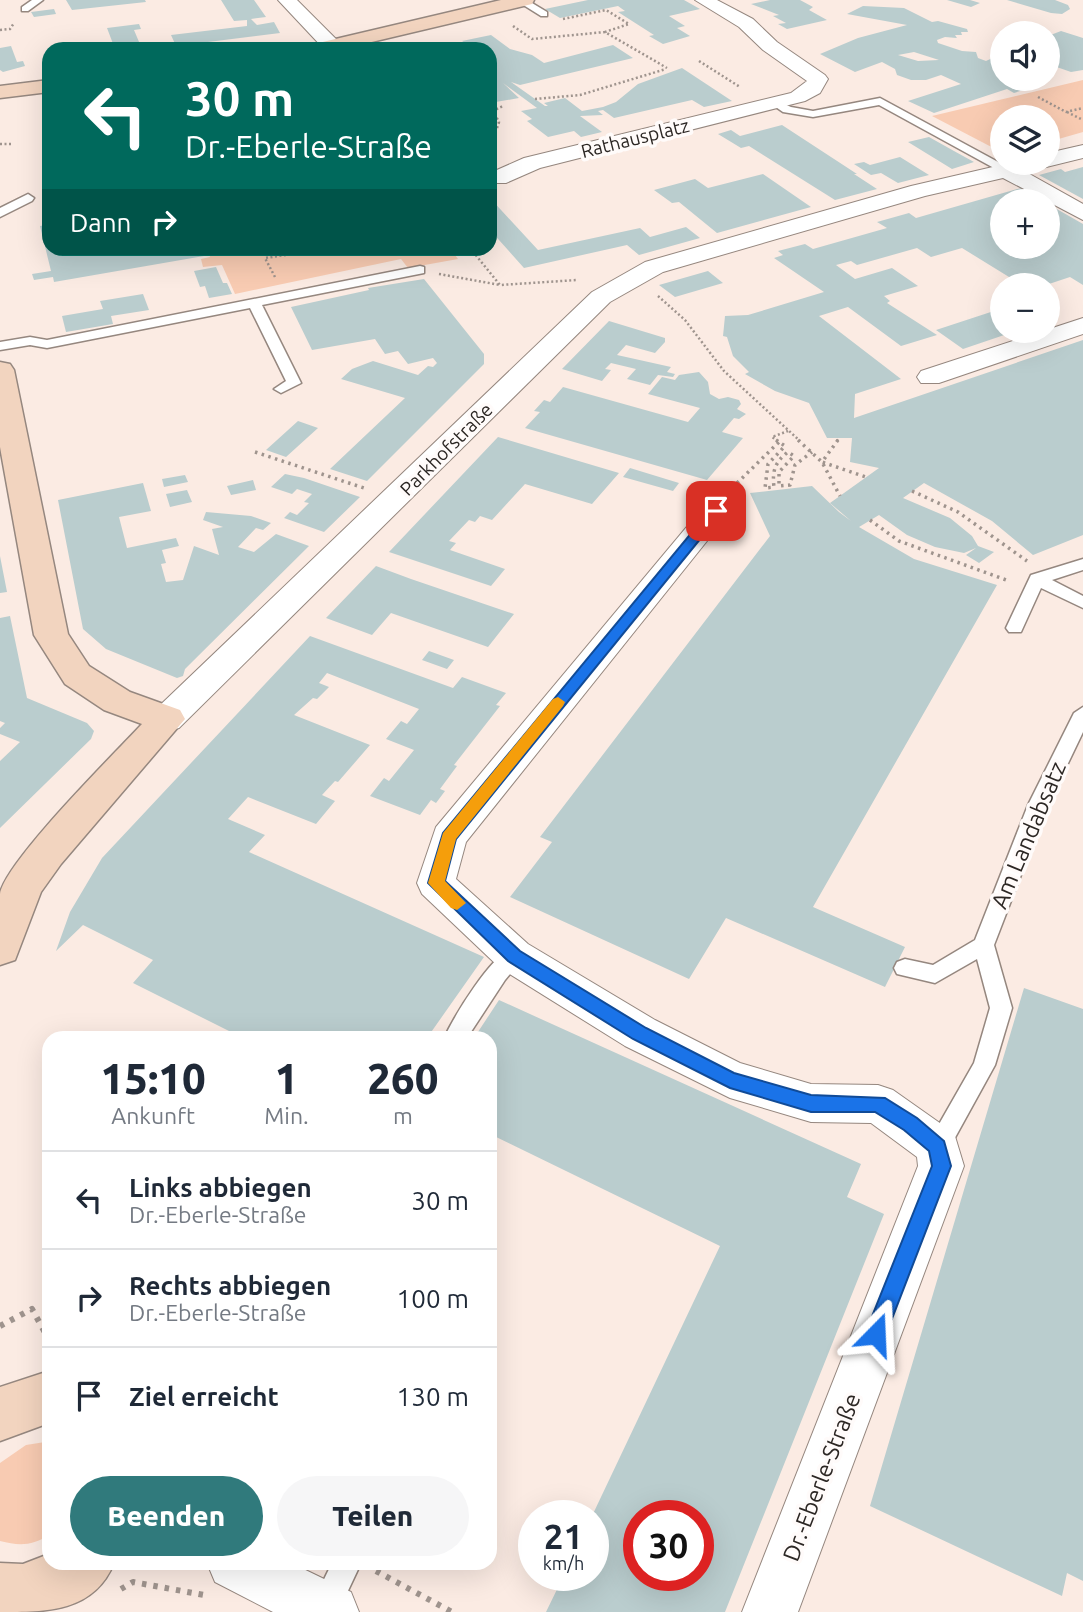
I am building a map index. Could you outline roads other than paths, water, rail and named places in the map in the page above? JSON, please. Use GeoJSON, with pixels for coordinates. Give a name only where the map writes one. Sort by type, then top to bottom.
{"type":"FeatureCollection","features":[{"type":"Feature","properties":{"kind":"street","name":"Rathausplatz"},"geometry":{"type":"LineString","coordinates":[[498,178],[532,163],[771,104],[813,89],[818,79],[770,46],[746,23],[704,0]]}},
{"type":"Feature","properties":{"kind":"street"},"geometry":{"type":"LineString","coordinates":[[311,23],[523,7]]}},
{"type":"Feature","properties":{"kind":"street"},"geometry":{"type":"LineString","coordinates":[[0,92],[42,87]]}},
{"type":"Feature","properties":{"kind":"street"},"geometry":{"type":"LineString","coordinates":[[1060,157],[1083,150]]}},
{"type":"Feature","properties":{"kind":"street","name":"Parkhofstraße"},"geometry":{"type":"LineString","coordinates":[[0,948],[23,886],[47,853],[167,719],[601,297],[654,267],[919,191],[990,175]]}},
{"type":"Feature","properties":{"kind":"street"},"geometry":{"type":"LineString","coordinates":[[1014,175],[1083,213]]}},
{"type":"Feature","properties":{"kind":"street"},"geometry":{"type":"LineString","coordinates":[[930,377],[1083,326]]}},
{"type":"Feature","properties":{"kind":"street"},"geometry":{"type":"LineString","coordinates":[[1,383],[16,439],[51,635],[78,675],[117,701],[167,719]]}},
{"type":"Feature","properties":{"kind":"street"},"geometry":{"type":"LineString","coordinates":[[716,511],[449,837],[436,883],[514,956],[639,1034],[730,1079],[811,1104],[878,1104],[910,1124],[937,1147]]}},
{"type":"Feature","properties":{"kind":"street","name":"Dr.-Eberle-Straße"},"geometry":{"type":"LineString","coordinates":[[770,1612],[941,1166],[937,1147]]}},
{"type":"Feature","properties":{"kind":"street"},"geometry":{"type":"LineString","coordinates":[[0,1415],[42,1400]]}},
{"type":"Feature","properties":{"kind":"street"},"geometry":{"type":"LineString","coordinates":[[0,1592],[29,1592],[60,1581],[99,1578]]}},
{"type":"Feature","properties":{"kind":"street"},"geometry":{"type":"LineString","coordinates":[[223,1579],[344,1588]]}},
{"type":"Feature","properties":{"kind":"lane"},"geometry":{"type":"LineString","coordinates":[[25,9],[38,0]]}},
{"type":"Feature","properties":{"kind":"lane"},"geometry":{"type":"LineString","coordinates":[[523,7],[544,14]]}},
{"type":"Feature","properties":{"kind":"lane"},"geometry":{"type":"LineString","coordinates":[[771,104],[785,110],[813,115],[880,101],[990,162]]}},
{"type":"Feature","properties":{"kind":"lane"},"geometry":{"type":"LineString","coordinates":[[0,213],[28,198]]}},
{"type":"Feature","properties":{"kind":"lane"},"geometry":{"type":"LineString","coordinates":[[0,346],[30,341],[47,344],[420,270]]}},
{"type":"Feature","properties":{"kind":"lane"},"geometry":{"type":"LineString","coordinates":[[256,304],[294,383],[281,389]]}},
{"type":"Feature","properties":{"kind":"lane"},"geometry":{"type":"LineString","coordinates":[[1029,574],[1083,564]]}},
{"type":"Feature","properties":{"kind":"lane"},"geometry":{"type":"LineString","coordinates":[[1029,574],[1083,603]]}},
{"type":"Feature","properties":{"kind":"lane"},"geometry":{"type":"LineString","coordinates":[[1015,628],[1029,574]]}},
{"type":"Feature","properties":{"kind":"lane","name":"Am Landabsatz"},"geometry":{"type":"LineString","coordinates":[[984,945],[1038,805],[1083,713]]}},
{"type":"Feature","properties":{"kind":"lane"},"geometry":{"type":"LineString","coordinates":[[905,968],[936,974],[984,945],[1002,1008],[984,1065],[937,1147]]}},
{"type":"Feature","properties":{"kind":"lane"},"geometry":{"type":"LineString","coordinates":[[460,1031],[497,974],[514,956]]}}]}
